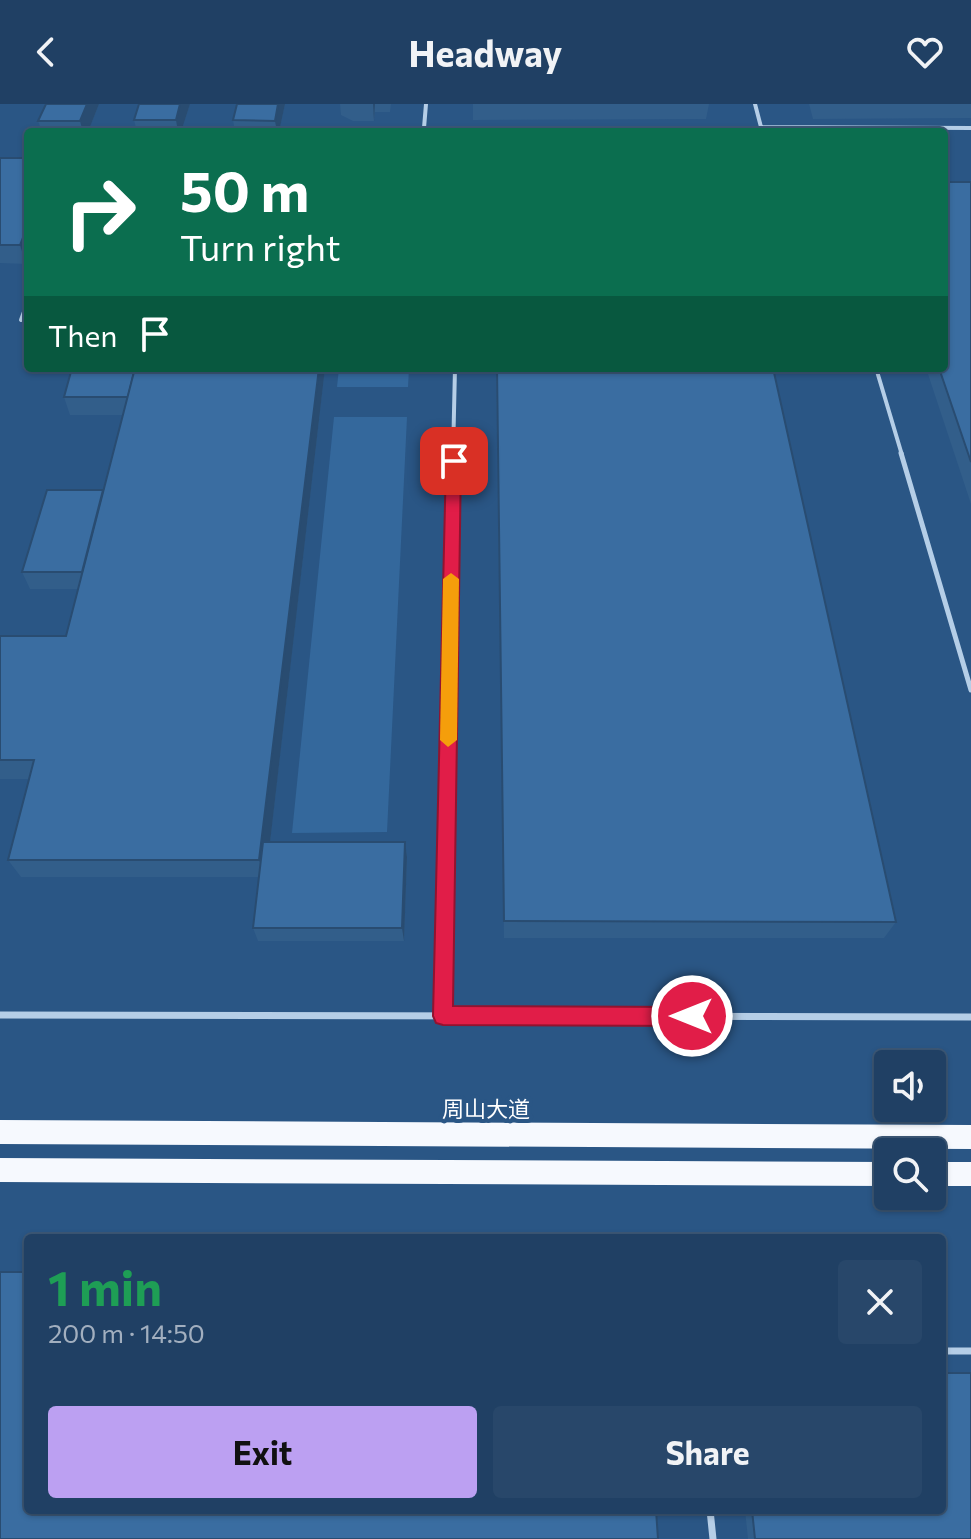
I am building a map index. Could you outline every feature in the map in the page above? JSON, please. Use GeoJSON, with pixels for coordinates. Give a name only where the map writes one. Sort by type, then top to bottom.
{"type":"FeatureCollection","features":[{"type":"Feature","properties":{"kind":"main road","name":"周山大道"},"geometry":{"type":"LineString","coordinates":[[0,1132],[971,1137]]}},
{"type":"Feature","properties":{"kind":"main road"},"geometry":{"type":"LineString","coordinates":[[0,1170],[874,1174]]}},
{"type":"Feature","properties":{"kind":"main road"},"geometry":{"type":"LineString","coordinates":[[946,1174],[971,1174]]}},
{"type":"Feature","properties":{"kind":"lane"},"geometry":{"type":"LineString","coordinates":[[424,128],[426,104]]}},
{"type":"Feature","properties":{"kind":"lane"},"geometry":{"type":"LineString","coordinates":[[755,104],[761,127],[971,128]]}},
{"type":"Feature","properties":{"kind":"lane"},"geometry":{"type":"LineString","coordinates":[[21,320],[24,312]]}},
{"type":"Feature","properties":{"kind":"lane"},"geometry":{"type":"LineString","coordinates":[[443,1016],[455,372]]}},
{"type":"Feature","properties":{"kind":"lane"},"geometry":{"type":"LineString","coordinates":[[877,372],[971,690]]}},
{"type":"Feature","properties":{"kind":"lane"},"geometry":{"type":"LineString","coordinates":[[0,1015],[971,1017]]}},
{"type":"Feature","properties":{"kind":"lane"},"geometry":{"type":"LineString","coordinates":[[946,1351],[971,1351]]}},
{"type":"Feature","properties":{"kind":"lane"},"geometry":{"type":"LineString","coordinates":[[710,1514],[713,1539]]}},
{"type":"Feature","properties":{"kind":"shaded area"},"geometry":{"type":"Polygon","coordinates":[[[339,372],[409,372],[408,387],[337,387],[339,372]]]}},
{"type":"Feature","properties":{"kind":"shaded area"},"geometry":{"type":"Polygon","coordinates":[[[334,417],[407,417],[387,832],[292,833],[334,417]]]}},
{"type":"Feature","properties":{"kind":"building"},"geometry":{"type":"Polygon","coordinates":[[[46,104],[87,104],[80,121],[38,121],[46,104]]]}},
{"type":"Feature","properties":{"kind":"building"},"geometry":{"type":"Polygon","coordinates":[[[139,104],[180,104],[176,120],[134,120],[139,104]]]}},
{"type":"Feature","properties":{"kind":"building"},"geometry":{"type":"Polygon","coordinates":[[[237,104],[278,104],[275,121],[233,120],[237,104]]]}},
{"type":"Feature","properties":{"kind":"building"},"geometry":{"type":"Polygon","coordinates":[[[0,158],[24,158],[24,235],[20,245],[0,245],[0,158]]]}},
{"type":"Feature","properties":{"kind":"building"},"geometry":{"type":"Polygon","coordinates":[[[948,182],[971,182],[971,462],[940,372],[948,372],[948,182]]]}},
{"type":"Feature","properties":{"kind":"building"},"geometry":{"type":"Polygon","coordinates":[[[71,372],[134,372],[128,397],[64,397],[71,372]]]}},
{"type":"Feature","properties":{"kind":"building"},"geometry":{"type":"Polygon","coordinates":[[[134,372],[319,372],[259,860],[8,860],[34,760],[0,760],[0,636],[66,636],[134,372]]]}},
{"type":"Feature","properties":{"kind":"building"},"geometry":{"type":"Polygon","coordinates":[[[497,372],[774,372],[896,922],[504,921],[497,372]]]}},
{"type":"Feature","properties":{"kind":"building"},"geometry":{"type":"Polygon","coordinates":[[[47,490],[103,490],[82,572],[22,572],[47,490]]]}},
{"type":"Feature","properties":{"kind":"building"},"geometry":{"type":"Polygon","coordinates":[[[263,842],[405,842],[402,928],[253,928],[263,842]]]}},
{"type":"Feature","properties":{"kind":"building"},"geometry":{"type":"Polygon","coordinates":[[[0,1272],[24,1272],[24,1514],[656,1514],[658,1539],[0,1539],[0,1272]]]}},
{"type":"Feature","properties":{"kind":"building"},"geometry":{"type":"Polygon","coordinates":[[[946,1373],[971,1373],[971,1539],[755,1539],[752,1514],[946,1514],[946,1373]]]}},
{"type":"Feature","properties":{"kind":"slow traffic"},"geometry":{"type":"LineString","coordinates":[[448,740],[451,579]]}},
{"type":"Feature","properties":{"kind":"route"},"geometry":{"type":"LineString","coordinates":[[454,461],[443,1016],[692,1016]]}}]}
